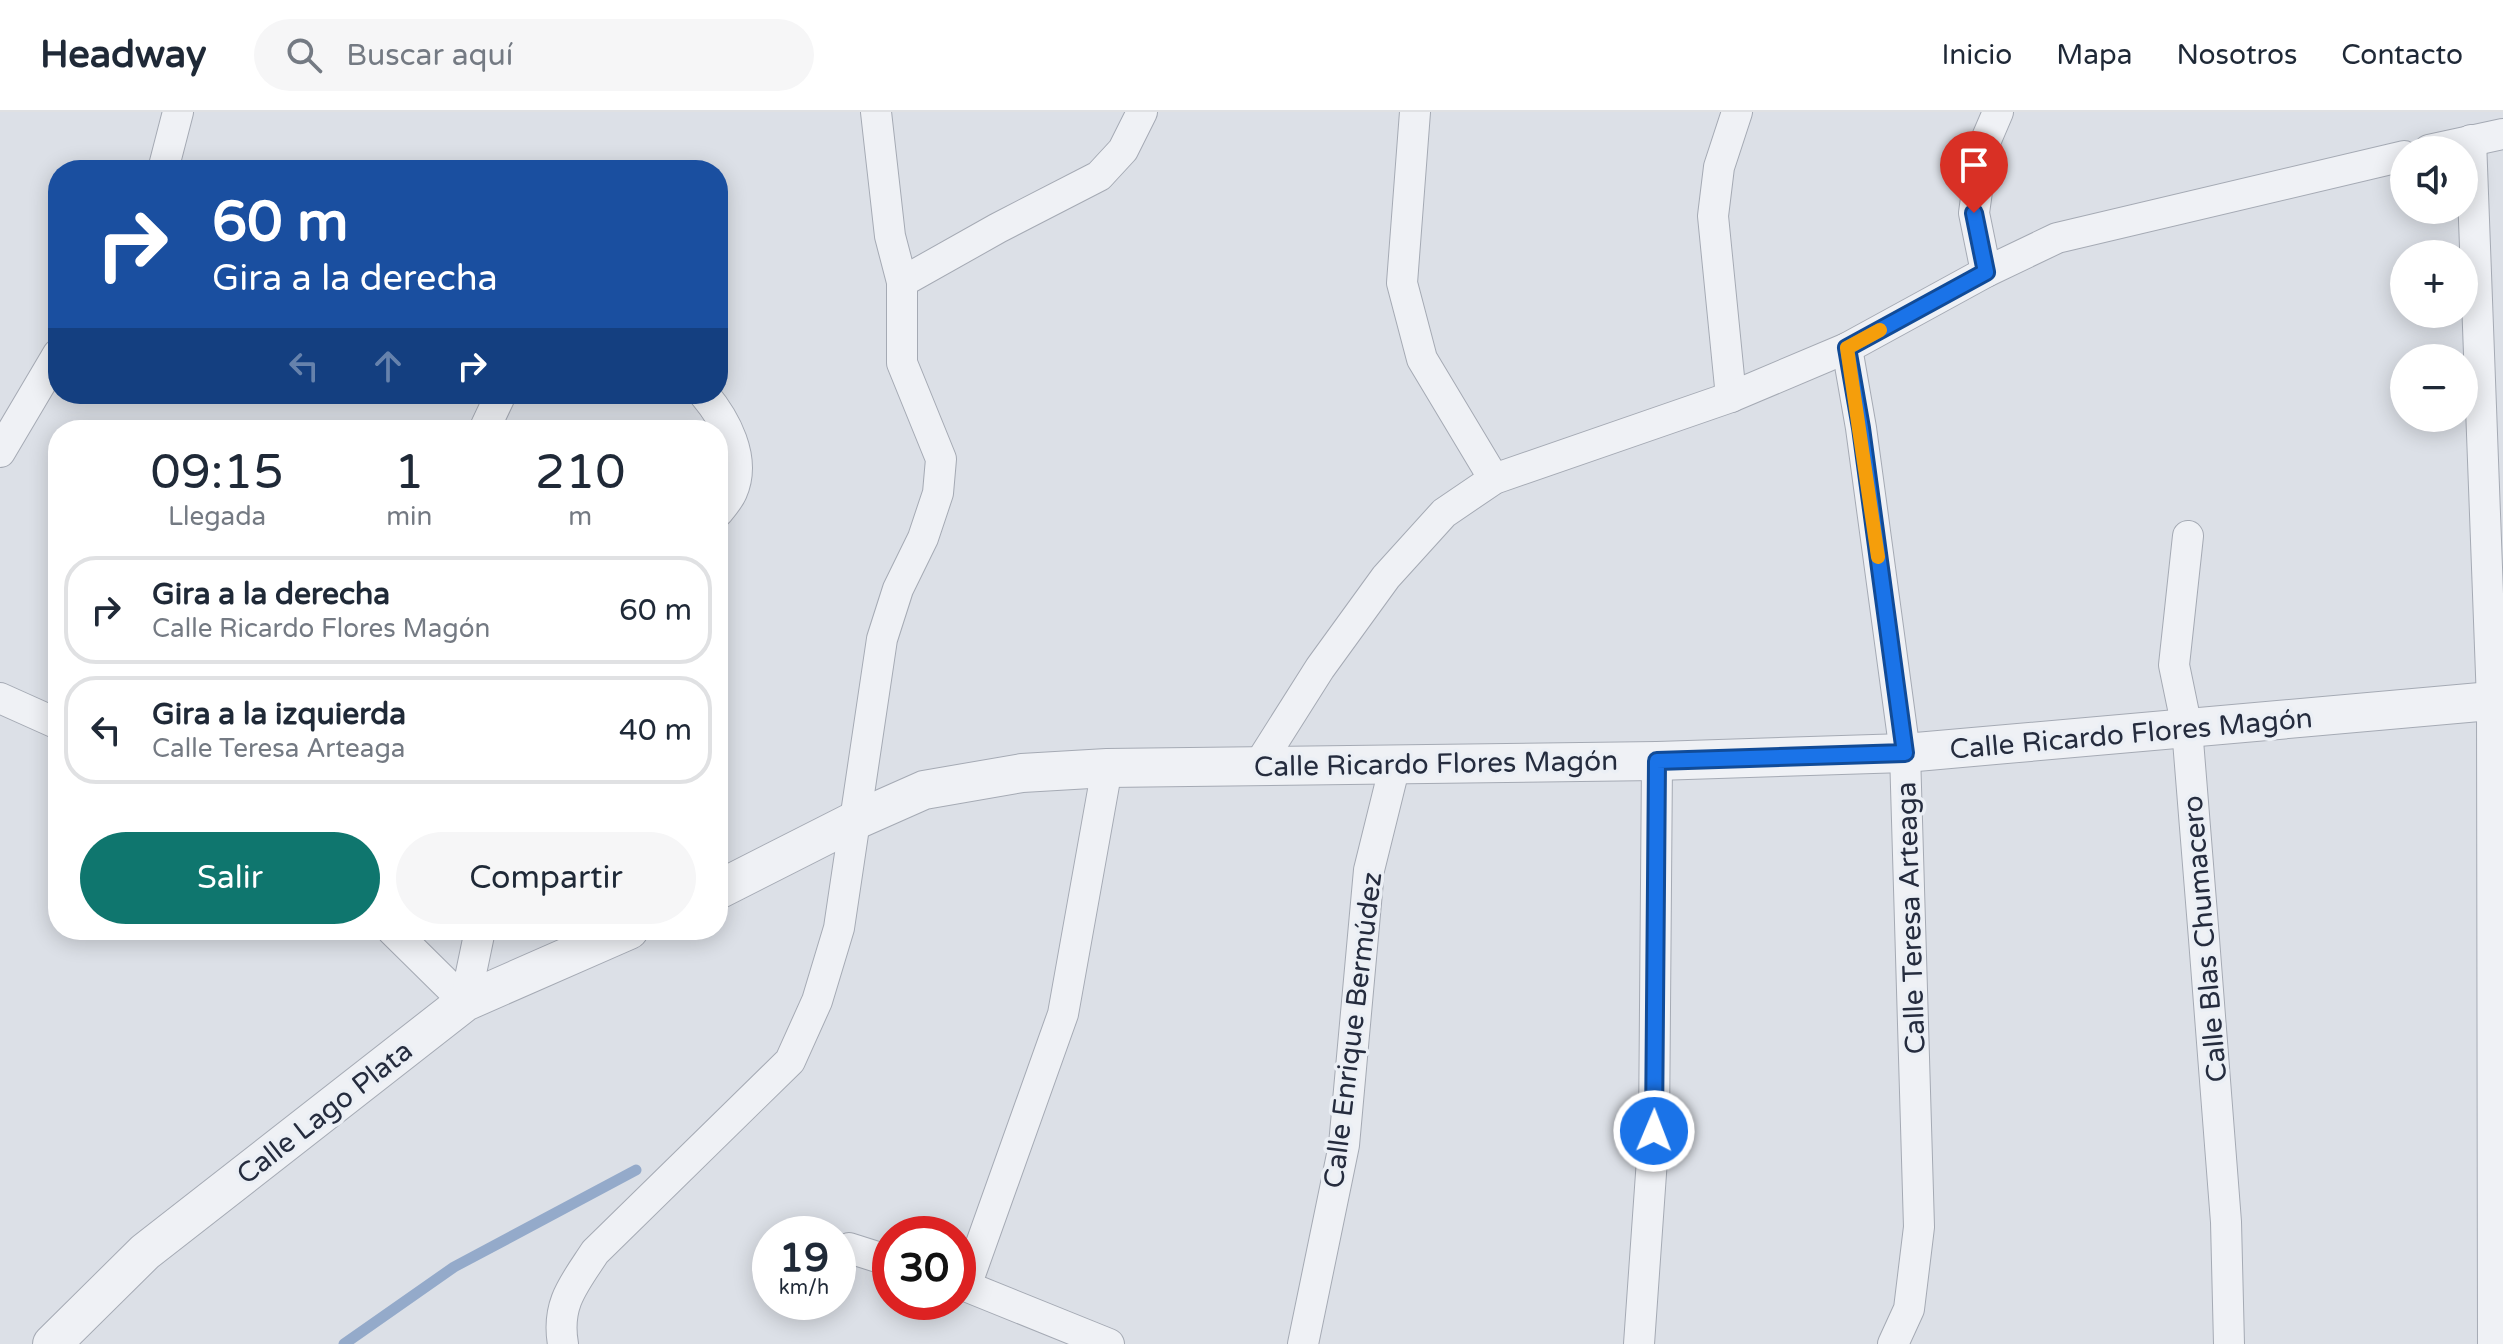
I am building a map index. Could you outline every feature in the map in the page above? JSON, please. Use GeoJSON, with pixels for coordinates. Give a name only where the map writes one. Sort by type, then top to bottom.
{"type":"FeatureCollection","features":[{"type":"Feature","properties":{"kind":"street"},"geometry":{"type":"LineString","coordinates":[[166,160],[178,112]]}},
{"type":"Feature","properties":{"kind":"street"},"geometry":{"type":"LineString","coordinates":[[563,1344],[559,1320],[572,1286],[595,1252],[790,1061],[817,1001],[839,928],[882,639],[898,589],[938,493],[941,459],[902,363],[902,282],[890,236],[876,112]]}},
{"type":"Feature","properties":{"kind":"street"},"geometry":{"type":"LineString","coordinates":[[902,282],[1099,176],[1123,150],[1142,112]]}},
{"type":"Feature","properties":{"kind":"street"},"geometry":{"type":"LineString","coordinates":[[1415,112],[1402,283],[1422,359],[1494,479]]}},
{"type":"Feature","properties":{"kind":"street"},"geometry":{"type":"LineString","coordinates":[[1731,397],[1713,216],[1719,167],[1737,112]]}},
{"type":"Feature","properties":{"kind":"street"},"geometry":{"type":"LineString","coordinates":[[1986,272],[1974,213],[1983,147],[1998,112]]}},
{"type":"Feature","properties":{"kind":"street"},"geometry":{"type":"LineString","coordinates":[[2478,139],[2503,134]]}},
{"type":"Feature","properties":{"kind":"street"},"geometry":{"type":"LineString","coordinates":[[1258,766],[1320,668],[1386,577],[1444,513],[1494,479],[1731,397],[1847,348],[1986,272],[2057,238],[2390,159]]}},
{"type":"Feature","properties":{"kind":"street"},"geometry":{"type":"LineString","coordinates":[[2477,224],[2493,450],[2498,700],[2493,1344]]}},
{"type":"Feature","properties":{"kind":"street","name":"Calle Teresa Arteaga"},"geometry":{"type":"LineString","coordinates":[[1847,348],[1861,428],[1905,753],[1919,1227],[1909,1309],[1893,1344]]}},
{"type":"Feature","properties":{"kind":"street"},"geometry":{"type":"LineString","coordinates":[[0,452],[48,371]]}},
{"type":"Feature","properties":{"kind":"street"},"geometry":{"type":"LineString","coordinates":[[728,434],[735,452],[737,474],[728,498]]}},
{"type":"Feature","properties":{"kind":"street","name":"Calle Blas Chumacero"},"geometry":{"type":"LineString","coordinates":[[2188,536],[2174,665],[2187,728],[2226,1222],[2229,1344]]}},
{"type":"Feature","properties":{"kind":"street"},"geometry":{"type":"LineString","coordinates":[[0,698],[48,720]]}},
{"type":"Feature","properties":{"kind":"street","name":"Calle Ricardo Flores Magón"},"geometry":{"type":"LineString","coordinates":[[854,821],[924,790],[1022,773],[1107,768],[1657,761],[1905,753],[2498,700]]}},
{"type":"Feature","properties":{"kind":"street"},"geometry":{"type":"LineString","coordinates":[[1639,1344],[1654,1131],[1657,761]]}},
{"type":"Feature","properties":{"kind":"street","name":"Calle Enrique Bermúdez"},"geometry":{"type":"LineString","coordinates":[[1303,1344],[1344,1145],[1369,870],[1395,765]]}},
{"type":"Feature","properties":{"kind":"street"},"geometry":{"type":"LineString","coordinates":[[976,1247],[1063,1014],[1107,768]]}},
{"type":"Feature","properties":{"kind":"street"},"geometry":{"type":"LineString","coordinates":[[728,885],[854,821]]}},
{"type":"Feature","properties":{"kind":"street"},"geometry":{"type":"LineString","coordinates":[[402,940],[465,1002]]}},
{"type":"Feature","properties":{"kind":"street"},"geometry":{"type":"LineString","coordinates":[[465,1002],[478,940]]}},
{"type":"Feature","properties":{"kind":"street","name":"Calle Lago Plata"},"geometry":{"type":"LineString","coordinates":[[52,1344],[145,1252],[465,1002],[606,940]]}},
{"type":"Feature","properties":{"kind":"street"},"geometry":{"type":"LineString","coordinates":[[976,1290],[1109,1344]]}},
{"type":"Feature","properties":{"kind":"waterway"},"geometry":{"type":"LineString","coordinates":[[344,1344],[454,1267],[636,1170]]}},
{"type":"Feature","properties":{"kind":"slow traffic"},"geometry":{"type":"LineString","coordinates":[[1878,557],[1847,348],[1880,330]]}},
{"type":"Feature","properties":{"kind":"route"},"geometry":{"type":"LineString","coordinates":[[1654,1131],[1657,761],[1905,753],[1861,428],[1847,348],[1986,272],[1974,213]]}}]}
